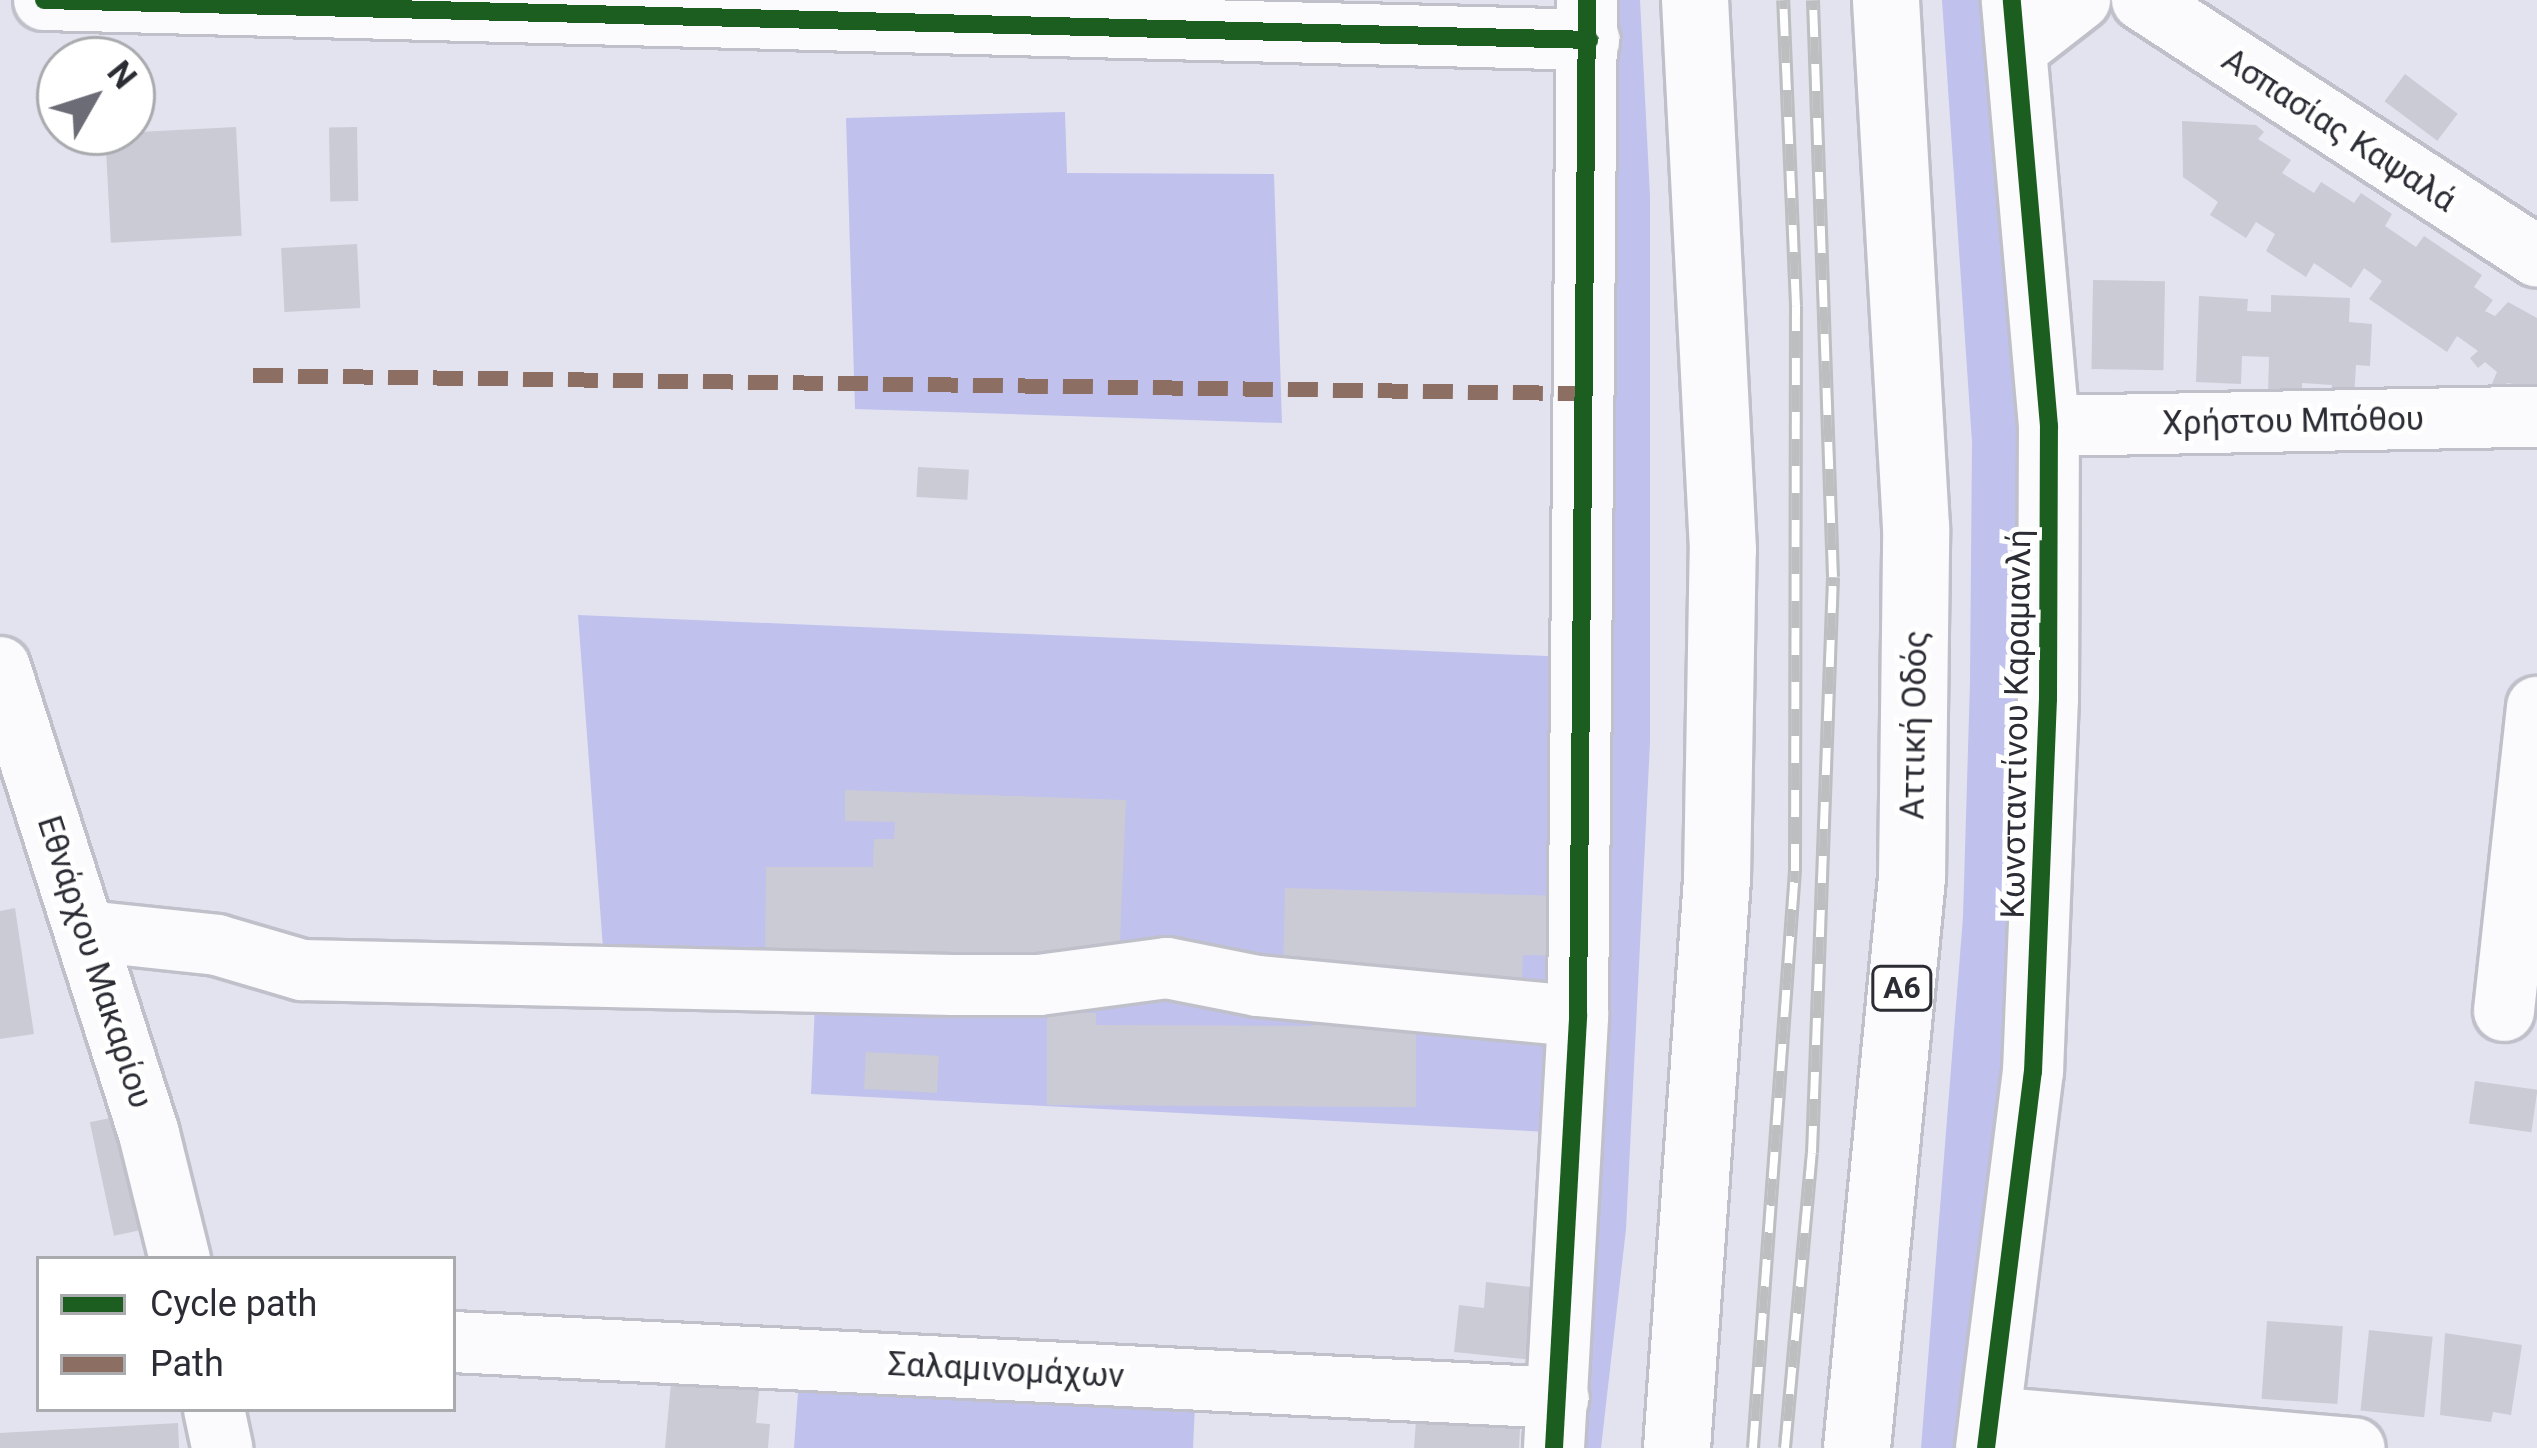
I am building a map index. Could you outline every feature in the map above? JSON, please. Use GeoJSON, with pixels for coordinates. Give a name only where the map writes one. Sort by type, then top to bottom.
{"type":"FeatureCollection","features":[{"type":"Feature","properties":{"kind":"highway"},"geometry":{"type":"LineString","coordinates":[[1677,1448],[1717,880],[1723,550],[1695,0]]}},
{"type":"Feature","properties":{"kind":"highway","name":"Αττική Οδός"},"geometry":{"type":"LineString","coordinates":[[1856,1448],[1912,878],[1916,527],[1886,0]]}},
{"type":"Feature","properties":{"kind":"street"},"geometry":{"type":"LineString","coordinates":[[44,0],[1588,20],[1578,1016],[1556,1423]]}},
{"type":"Feature","properties":{"kind":"street"},"geometry":{"type":"LineString","coordinates":[[2014,25],[2080,0]]}},
{"type":"Feature","properties":{"kind":"street","name":"Ασπασίας Καψαλά"},"geometry":{"type":"LineString","coordinates":[[2150,4],[2537,257]]}},
{"type":"Feature","properties":{"kind":"street","name":"Κωνσταντίνου Καραμανλή"},"geometry":{"type":"LineString","coordinates":[[1988,1432],[2042,944],[2049,426],[2014,25]]}},
{"type":"Feature","properties":{"kind":"street","name":"Χρήστου Μπόθου"},"geometry":{"type":"LineString","coordinates":[[2049,426],[2537,417]]}},
{"type":"Feature","properties":{"kind":"street","name":"Εθνάρχου Μακαρίου"},"geometry":{"type":"LineString","coordinates":[[0,667],[87,931],[179,1256]]}},
{"type":"Feature","properties":{"kind":"street"},"geometry":{"type":"LineString","coordinates":[[2504,1011],[2537,707]]}},
{"type":"Feature","properties":{"kind":"street"},"geometry":{"type":"LineString","coordinates":[[87,931],[217,945],[302,970],[953,986],[1039,985],[1167,968],[1258,986],[1578,1016]]}},
{"type":"Feature","properties":{"kind":"street","name":"Σαλαμινομάχων"},"geometry":{"type":"LineString","coordinates":[[456,1342],[1556,1423]]}},
{"type":"Feature","properties":{"kind":"street"},"geometry":{"type":"LineString","coordinates":[[215,1412],[222,1448]]}},
{"type":"Feature","properties":{"kind":"street"},"geometry":{"type":"LineString","coordinates":[[1988,1432],[2355,1448]]}},
{"type":"Feature","properties":{"kind":"shaded area"},"geometry":{"type":"Polygon","coordinates":[[[1607,0],[1640,0],[1650,196],[1650,742],[1626,1229],[1601,1448],[1575,1448],[1607,0]]]}},
{"type":"Feature","properties":{"kind":"shaded area"},"geometry":{"type":"Polygon","coordinates":[[[1942,0],[1992,0],[2026,425],[2017,948],[1962,1448],[1921,1448],[1963,917],[1970,682],[1972,442],[1942,0]]]}},
{"type":"Feature","properties":{"kind":"shaded area"},"geometry":{"type":"Polygon","coordinates":[[[1065,112],[1067,173],[1274,174],[1282,423],[855,409],[846,118],[1065,112]]]}},
{"type":"Feature","properties":{"kind":"shaded area"},"geometry":{"type":"Polygon","coordinates":[[[578,615],[1570,657],[1568,1133],[811,1094],[815,1004],[606,988],[578,615]]]}},
{"type":"Feature","properties":{"kind":"shaded area"},"geometry":{"type":"Polygon","coordinates":[[[801,1351],[1196,1382],[1193,1448],[794,1448],[801,1351]]]}},
{"type":"Feature","properties":{"kind":"building"},"geometry":{"type":"Polygon","coordinates":[[[2405,74],[2458,114],[2437,141],[2385,101],[2405,74]]]}},
{"type":"Feature","properties":{"kind":"building"},"geometry":{"type":"Polygon","coordinates":[[[2182,121],[2256,125],[2264,132],[2258,139],[2291,160],[2282,173],[2314,193],[2321,182],[2354,203],[2361,193],[2392,214],[2385,226],[2416,247],[2424,236],[2482,275],[2474,287],[2493,300],[2485,311],[2495,316],[2508,302],[2537,318],[2537,388],[2507,383],[2502,393],[2491,386],[2497,372],[2485,362],[2478,368],[2470,358],[2478,351],[2457,336],[2447,352],[2369,299],[2382,281],[2364,268],[2351,288],[2314,263],[2306,277],[2266,251],[2275,234],[2256,222],[2246,238],[2210,215],[2218,202],[2183,177],[2182,121]]]}},
{"type":"Feature","properties":{"kind":"building"},"geometry":{"type":"Polygon","coordinates":[[[236,127],[242,236],[111,243],[106,156],[156,156],[156,131],[236,127]]]}},
{"type":"Feature","properties":{"kind":"building"},"geometry":{"type":"Polygon","coordinates":[[[329,127],[357,127],[358,201],[330,201],[329,127]]]}},
{"type":"Feature","properties":{"kind":"building"},"geometry":{"type":"Polygon","coordinates":[[[357,244],[360,308],[284,312],[281,248],[357,244]]]}},
{"type":"Feature","properties":{"kind":"building"},"geometry":{"type":"Polygon","coordinates":[[[2093,280],[2165,281],[2163,370],[2091,369],[2093,280]]]}},
{"type":"Feature","properties":{"kind":"building"},"geometry":{"type":"Polygon","coordinates":[[[2271,295],[2350,298],[2349,322],[2372,324],[2370,366],[2356,365],[2354,398],[2331,397],[2332,385],[2302,383],[2302,395],[2268,394],[2269,357],[2242,356],[2241,384],[2196,382],[2199,296],[2248,299],[2247,311],[2271,312],[2271,295]]]}},
{"type":"Feature","properties":{"kind":"building"},"geometry":{"type":"Polygon","coordinates":[[[918,467],[969,470],[967,500],[916,497],[918,467]]]}},
{"type":"Feature","properties":{"kind":"building"},"geometry":{"type":"Polygon","coordinates":[[[845,790],[1126,800],[1119,962],[765,956],[766,867],[873,867],[874,839],[894,839],[895,822],[845,821],[845,790]]]}},
{"type":"Feature","properties":{"kind":"building"},"geometry":{"type":"Polygon","coordinates":[[[1285,888],[1565,896],[1564,956],[1523,955],[1522,978],[1283,971],[1285,888]]]}},
{"type":"Feature","properties":{"kind":"building"},"geometry":{"type":"Polygon","coordinates":[[[15,908],[34,1034],[0,1039],[0,911],[15,908]]]}},
{"type":"Feature","properties":{"kind":"building"},"geometry":{"type":"Polygon","coordinates":[[[1314,1011],[1416,1012],[1416,1107],[1047,1105],[1047,1013],[1096,1013],[1096,1025],[1313,1026],[1314,1011]]]}},
{"type":"Feature","properties":{"kind":"building"},"geometry":{"type":"Polygon","coordinates":[[[866,1052],[939,1056],[937,1093],[864,1089],[866,1052]]]}},
{"type":"Feature","properties":{"kind":"building"},"geometry":{"type":"Polygon","coordinates":[[[2475,1081],[2537,1090],[2531,1132],[2469,1124],[2475,1081]]]}},
{"type":"Feature","properties":{"kind":"building"},"geometry":{"type":"Polygon","coordinates":[[[129,1114],[153,1227],[114,1236],[90,1122],[129,1114]]]}},
{"type":"Feature","properties":{"kind":"building"},"geometry":{"type":"Polygon","coordinates":[[[1486,1282],[1550,1289],[1543,1361],[1454,1352],[1459,1305],[1484,1308],[1486,1282]]]}},
{"type":"Feature","properties":{"kind":"building"},"geometry":{"type":"Polygon","coordinates":[[[2267,1321],[2343,1326],[2337,1404],[2262,1399],[2267,1321]]]}},
{"type":"Feature","properties":{"kind":"building"},"geometry":{"type":"Polygon","coordinates":[[[2369,1330],[2433,1337],[2424,1417],[2361,1411],[2369,1330]]]}},
{"type":"Feature","properties":{"kind":"building"},"geometry":{"type":"Polygon","coordinates":[[[2445,1333],[2522,1345],[2511,1415],[2493,1412],[2491,1422],[2440,1415],[2445,1333]]]}},
{"type":"Feature","properties":{"kind":"building"},"geometry":{"type":"Polygon","coordinates":[[[673,1361],[761,1370],[756,1423],[770,1424],[768,1448],[665,1448],[673,1361]]]}},
{"type":"Feature","properties":{"kind":"building"},"geometry":{"type":"Polygon","coordinates":[[[1416,1420],[1520,1429],[1519,1448],[1414,1448],[1416,1420]]]}},
{"type":"Feature","properties":{"kind":"building"},"geometry":{"type":"Polygon","coordinates":[[[178,1423],[179,1448],[0,1448],[0,1433],[178,1423]]]}},
{"type":"Feature","properties":{"kind":"railway"},"geometry":{"type":"LineString","coordinates":[[1753,1448],[1795,871],[1796,306],[1783,0]]}},
{"type":"Feature","properties":{"kind":"railway"},"geometry":{"type":"LineString","coordinates":[[1785,1448],[1812,1153],[1833,577],[1813,0]]}},
{"type":"Feature","properties":{"kind":"marked path"},"geometry":{"type":"LineString","coordinates":[[253,375],[1581,393]]}},
{"type":"Feature","properties":{"kind":"cycle path"},"geometry":{"type":"LineString","coordinates":[[44,0],[1589,40]]}},
{"type":"Feature","properties":{"kind":"cycle path"},"geometry":{"type":"LineString","coordinates":[[1554,1448],[1578,1016],[1587,0]]}},
{"type":"Feature","properties":{"kind":"cycle path"},"geometry":{"type":"LineString","coordinates":[[1986,1448],[2033,1072],[2048,699],[2049,426],[2012,0]]}}]}
